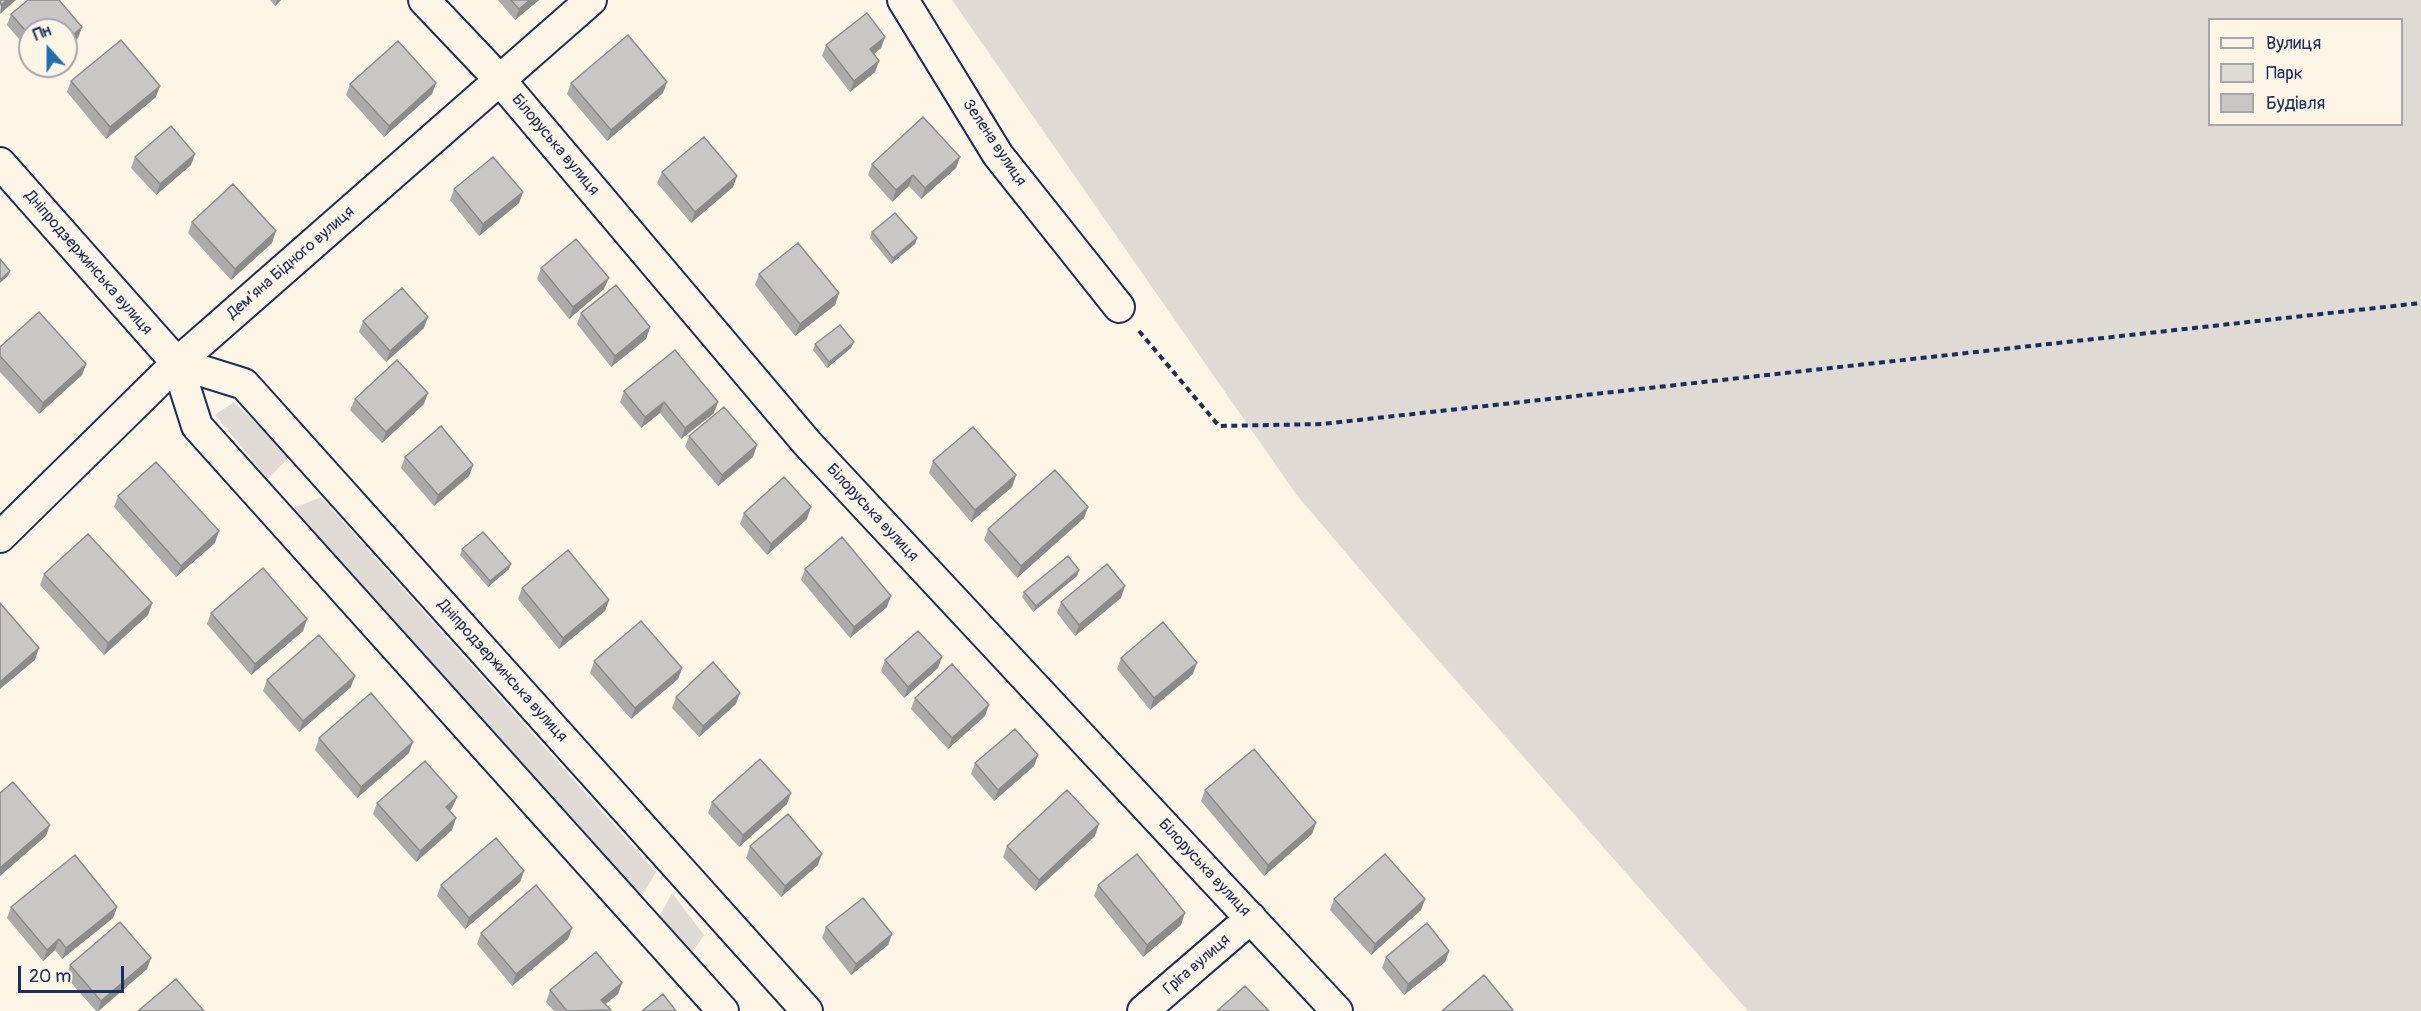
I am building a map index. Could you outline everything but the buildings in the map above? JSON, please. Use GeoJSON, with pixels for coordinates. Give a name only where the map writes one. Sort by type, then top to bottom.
{"type":"FeatureCollection","features":[{"type":"Feature","properties":{"kind":"street","name":"Білоруська вулиця"},"geometry":{"type":"LineString","coordinates":[[424,0],[500,80],[807,443],[1337,1011]]}},
{"type":"Feature","properties":{"kind":"street","name":"Дем’яна Бідного вулиця"},"geometry":{"type":"LineString","coordinates":[[0,537],[177,363],[591,0]]}},
{"type":"Feature","properties":{"kind":"street","name":"Зелена вулиця"},"geometry":{"type":"LineString","coordinates":[[903,0],[998,155],[1119,307]]}},
{"type":"Feature","properties":{"kind":"street","name":"Дніпродзержинська вулиця"},"geometry":{"type":"LineString","coordinates":[[0,163],[177,363],[197,426],[723,1011]]}},
{"type":"Feature","properties":{"kind":"street","name":"Дніпродзержинська вулиця"},"geometry":{"type":"LineString","coordinates":[[177,363],[244,384],[807,1011]]}},
{"type":"Feature","properties":{"kind":"street","name":"Гріга вулиця"},"geometry":{"type":"LineString","coordinates":[[1143,1011],[1251,918]]}},
{"type":"Feature","properties":{"kind":"path"},"geometry":{"type":"LineString","coordinates":[[1119,307],[1219,426],[1334,422],[2421,303]]}},
{"type":"Feature","properties":{"kind":"green space"},"geometry":{"type":"Polygon","coordinates":[[[952,0],[2421,0],[2421,1011],[1748,1011],[1414,633],[1296,494],[952,0]]]}},
{"type":"Feature","properties":{"kind":"green space"},"geometry":{"type":"Polygon","coordinates":[[[234,402],[290,456],[268,479],[215,415],[234,402]]]}},
{"type":"Feature","properties":{"kind":"green space"},"geometry":{"type":"Polygon","coordinates":[[[321,497],[656,872],[640,899],[294,508],[321,497]]]}},
{"type":"Feature","properties":{"kind":"green space"},"geometry":{"type":"Polygon","coordinates":[[[672,893],[704,935],[691,955],[658,919],[672,893]]]}}]}
